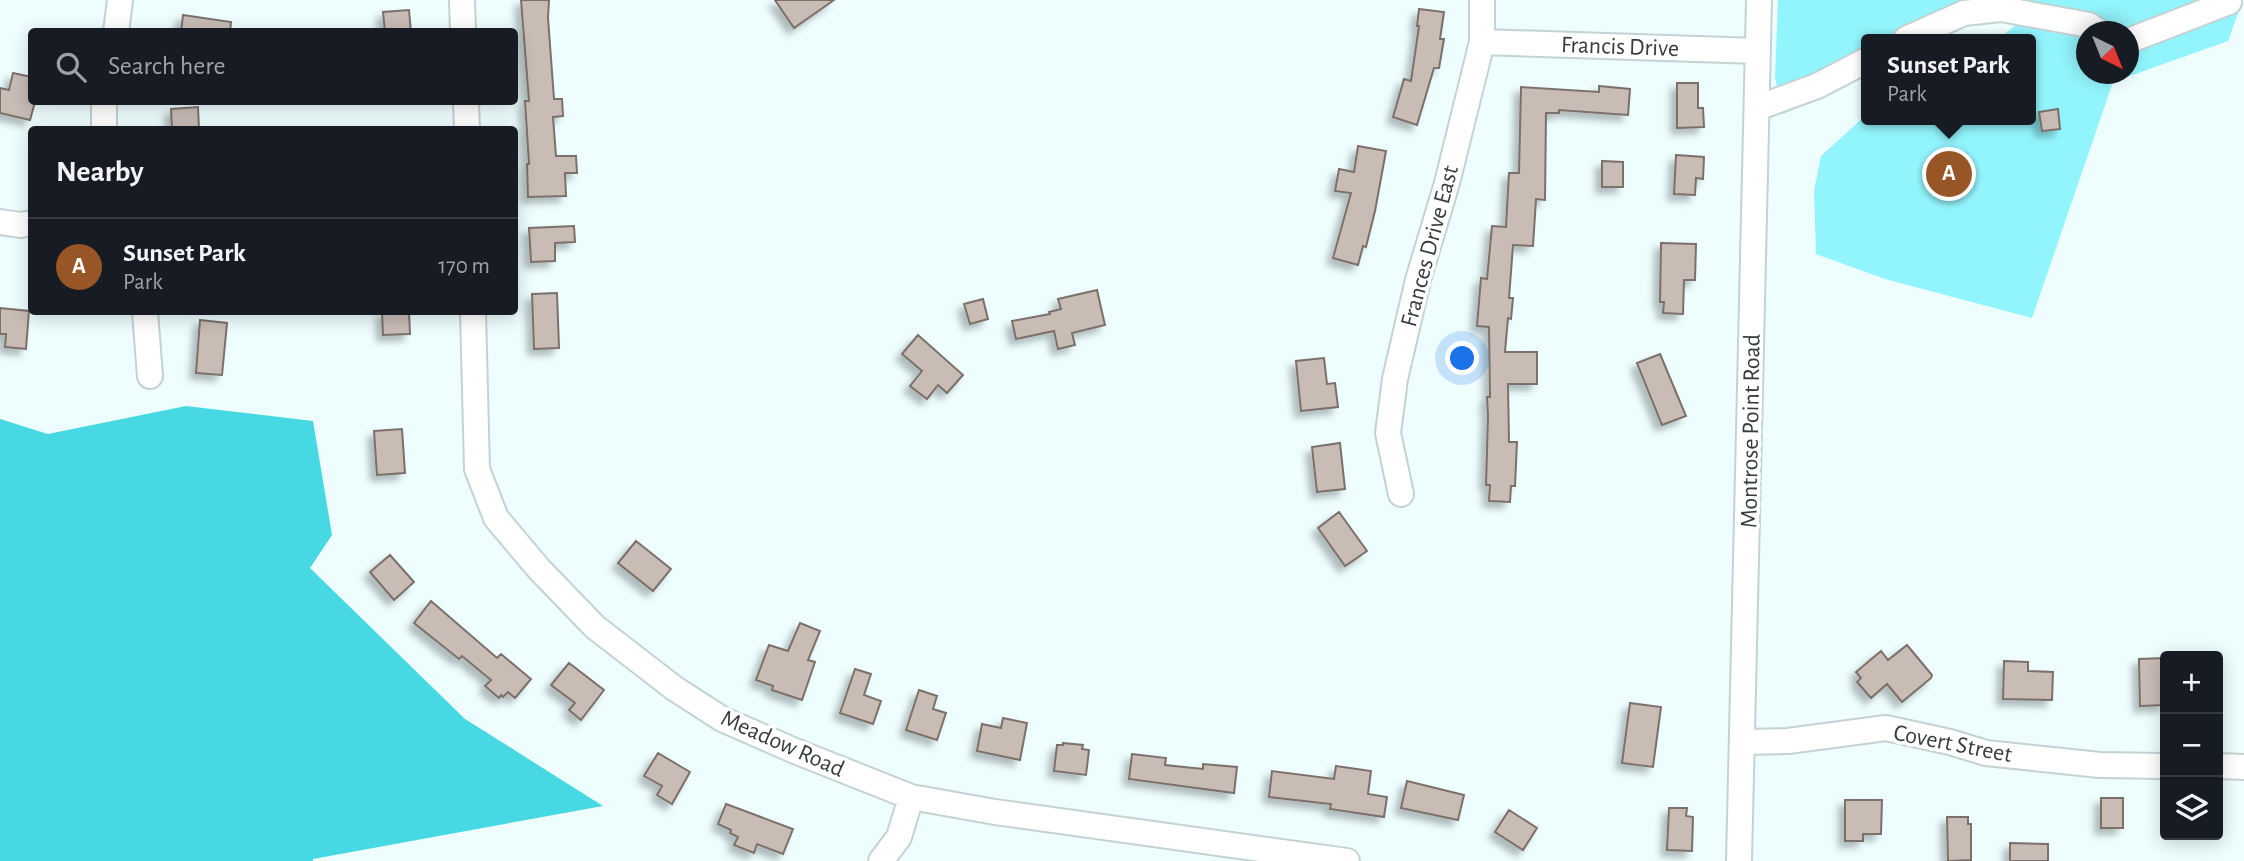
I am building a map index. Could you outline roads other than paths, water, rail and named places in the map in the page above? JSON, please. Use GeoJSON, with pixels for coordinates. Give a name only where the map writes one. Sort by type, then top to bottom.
{"type":"FeatureCollection","features":[{"type":"Feature","properties":{"kind":"street"},"geometry":{"type":"LineString","coordinates":[[116,28],[120,0]]}},
{"type":"Feature","properties":{"kind":"street"},"geometry":{"type":"LineString","coordinates":[[462,0],[463,28]]}},
{"type":"Feature","properties":{"kind":"street","name":"Frances Drive East"},"geometry":{"type":"LineString","coordinates":[[1401,494],[1388,433],[1395,379],[1418,280],[1447,183],[1482,42],[1482,0]]}},
{"type":"Feature","properties":{"kind":"street","name":"Montrose Point Road"},"geometry":{"type":"LineString","coordinates":[[1739,861],[1759,0]]}},
{"type":"Feature","properties":{"kind":"street"},"geometry":{"type":"LineString","coordinates":[[2139,37],[2229,2]]}},
{"type":"Feature","properties":{"kind":"street"},"geometry":{"type":"LineString","coordinates":[[1917,34],[1964,13],[2001,9],[2076,23]]}},
{"type":"Feature","properties":{"kind":"street","name":"Francis Drive"},"geometry":{"type":"LineString","coordinates":[[1482,42],[1758,51]]}},
{"type":"Feature","properties":{"kind":"street"},"geometry":{"type":"LineString","coordinates":[[1757,108],[1817,86],[1861,63]]}},
{"type":"Feature","properties":{"kind":"street"},"geometry":{"type":"LineString","coordinates":[[104,105],[104,126]]}},
{"type":"Feature","properties":{"kind":"street"},"geometry":{"type":"LineString","coordinates":[[466,105],[467,126]]}},
{"type":"Feature","properties":{"kind":"street"},"geometry":{"type":"LineString","coordinates":[[0,222],[28,224]]}},
{"type":"Feature","properties":{"kind":"street"},"geometry":{"type":"LineString","coordinates":[[145,315],[150,376]]}},
{"type":"Feature","properties":{"kind":"street","name":"Meadow Road"},"geometry":{"type":"LineString","coordinates":[[473,315],[477,469],[496,518],[539,569],[595,627],[674,688],[722,719],[794,751],[911,797],[995,812],[1347,861]]}},
{"type":"Feature","properties":{"kind":"street","name":"Covert Street"},"geometry":{"type":"LineString","coordinates":[[1742,741],[1788,741],[1886,728],[1950,741],[1986,753],[2100,765],[2160,766]]}},
{"type":"Feature","properties":{"kind":"street"},"geometry":{"type":"LineString","coordinates":[[2223,766],[2244,766]]}},
{"type":"Feature","properties":{"kind":"street"},"geometry":{"type":"LineString","coordinates":[[881,861],[899,836],[911,797]]}},
{"type":"Feature","properties":{"kind":"place","name":"Sunset Park"},"geometry":{"type":"Point","coordinates":[1949,174]}}]}
